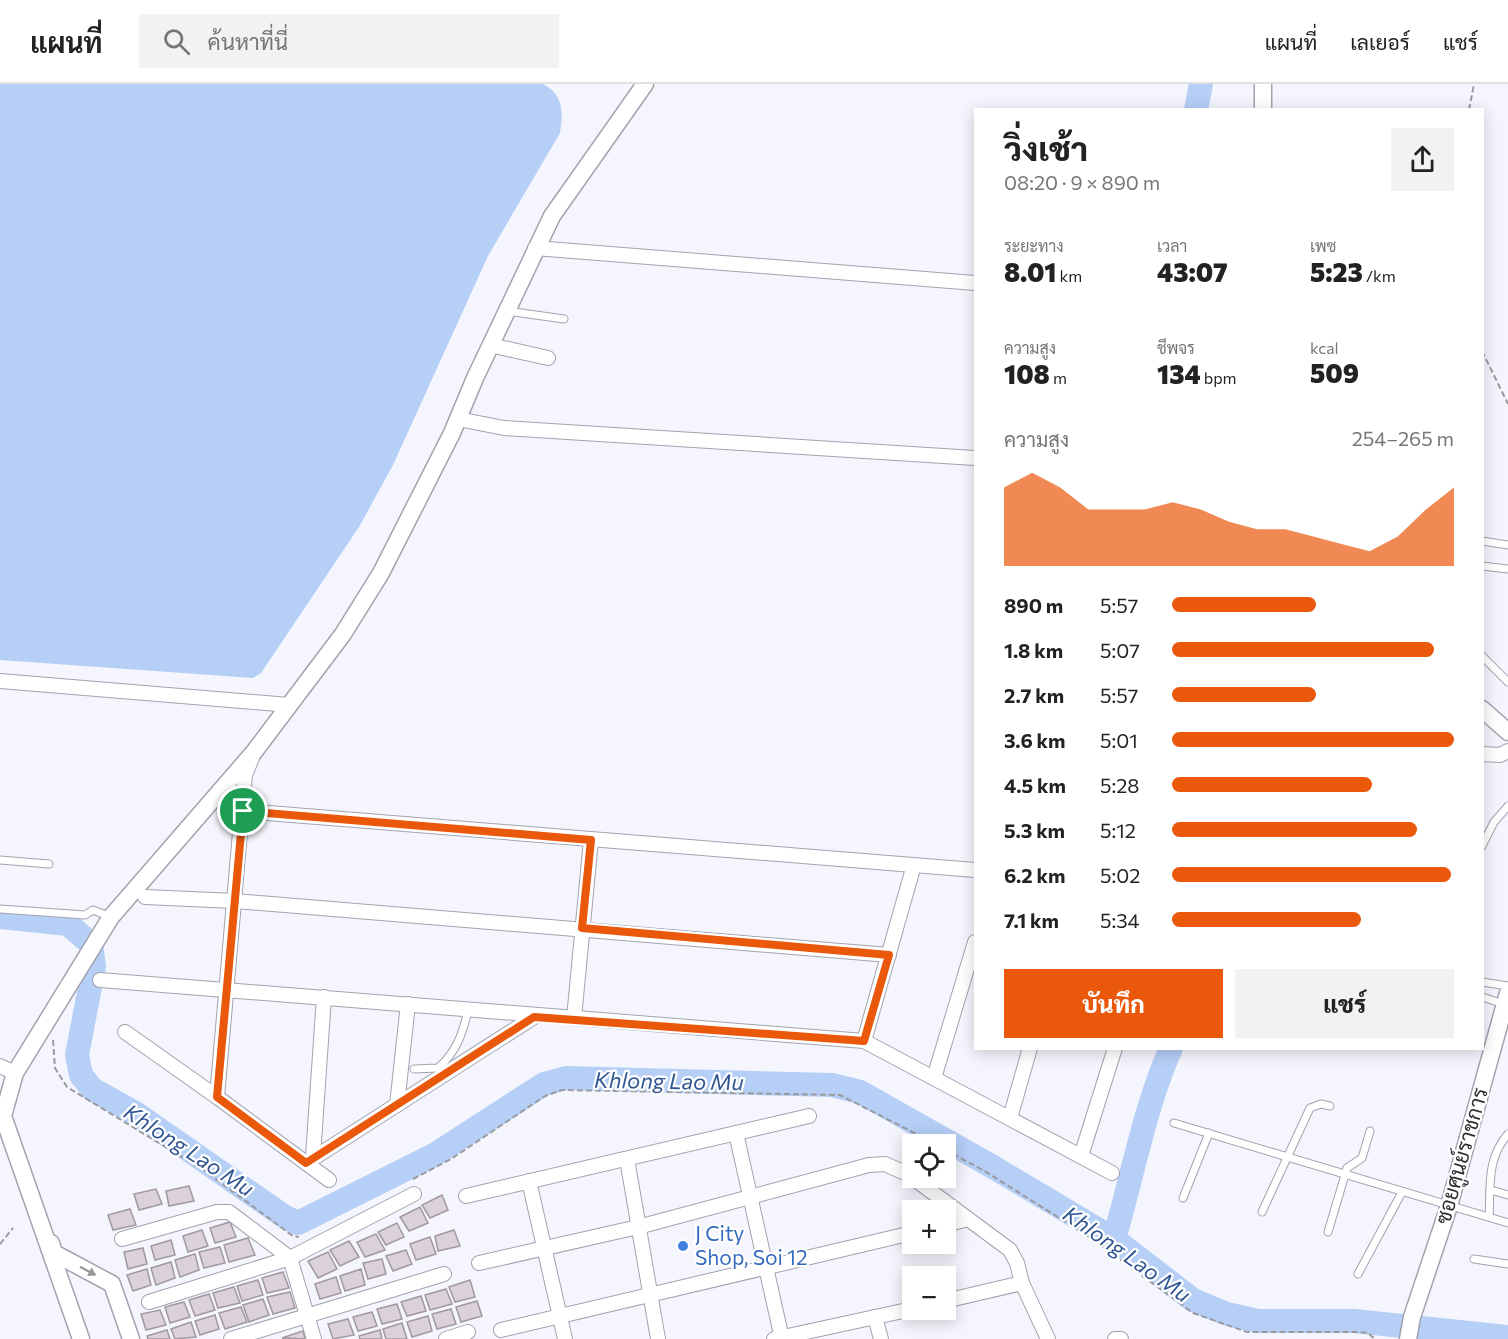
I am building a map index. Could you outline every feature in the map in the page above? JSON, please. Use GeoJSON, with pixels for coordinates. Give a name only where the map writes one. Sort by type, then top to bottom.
{"type":"FeatureCollection","features":[{"type":"Feature","properties":{"kind":"street"},"geometry":{"type":"LineString","coordinates":[[81,1339],[3,1116],[8,1070],[77,973],[108,921],[254,752],[343,634],[381,573],[458,419],[490,345],[552,216],[645,84]]}},
{"type":"Feature","properties":{"kind":"street"},"geometry":{"type":"LineString","coordinates":[[1263,84],[1263,108]]}},
{"type":"Feature","properties":{"kind":"street"},"geometry":{"type":"LineString","coordinates":[[535,248],[974,283]]}},
{"type":"Feature","properties":{"kind":"street"},"geometry":{"type":"LineString","coordinates":[[490,345],[548,358]]}},
{"type":"Feature","properties":{"kind":"street"},"geometry":{"type":"LineString","coordinates":[[458,419],[504,429],[974,458]]}},
{"type":"Feature","properties":{"kind":"street"},"geometry":{"type":"LineString","coordinates":[[0,681],[289,705]]}},
{"type":"Feature","properties":{"kind":"street"},"geometry":{"type":"LineString","coordinates":[[1484,711],[1508,732]]}},
{"type":"Feature","properties":{"kind":"street"},"geometry":{"type":"LineString","coordinates":[[1484,754],[1500,755],[1508,751]]}},
{"type":"Feature","properties":{"kind":"street"},"geometry":{"type":"LineString","coordinates":[[217,1097],[245,775],[254,752]]}},
{"type":"Feature","properties":{"kind":"street"},"geometry":{"type":"LineString","coordinates":[[243,811],[974,870]]}},
{"type":"Feature","properties":{"kind":"street"},"geometry":{"type":"LineString","coordinates":[[574,1018],[591,840]]}},
{"type":"Feature","properties":{"kind":"street"},"geometry":{"type":"LineString","coordinates":[[864,1041],[914,865]]}},
{"type":"Feature","properties":{"kind":"street"},"geometry":{"type":"LineString","coordinates":[[145,897],[235,901],[582,928],[889,955]]}},
{"type":"Feature","properties":{"kind":"street"},"geometry":{"type":"LineString","coordinates":[[934,1078],[974,945]]}},
{"type":"Feature","properties":{"kind":"street"},"geometry":{"type":"LineString","coordinates":[[100,980],[408,1004],[534,1017],[574,1018],[864,1041],[1112,1173]]}},
{"type":"Feature","properties":{"kind":"street"},"geometry":{"type":"LineString","coordinates":[[310,1160],[324,997]]}},
{"type":"Feature","properties":{"kind":"street","name":"ซอยศูนย์ราชการ"},"geometry":{"type":"LineString","coordinates":[[1408,1339],[1412,1317],[1449,1206],[1506,999]]}},
{"type":"Feature","properties":{"kind":"street"},"geometry":{"type":"LineString","coordinates":[[397,1105],[408,1004]]}},
{"type":"Feature","properties":{"kind":"street"},"geometry":{"type":"LineString","coordinates":[[310,1160],[534,1017]]}},
{"type":"Feature","properties":{"kind":"street"},"geometry":{"type":"LineString","coordinates":[[126,1032],[310,1160],[329,1180]]}},
{"type":"Feature","properties":{"kind":"street"},"geometry":{"type":"LineString","coordinates":[[1010,1118],[1029,1050]]}},
{"type":"Feature","properties":{"kind":"street"},"geometry":{"type":"LineString","coordinates":[[1081,1156],[1114,1050]]}},
{"type":"Feature","properties":{"kind":"street"},"geometry":{"type":"LineString","coordinates":[[8,1070],[8,1113],[54,1253],[112,1284],[131,1339]]}},
{"type":"Feature","properties":{"kind":"street"},"geometry":{"type":"LineString","coordinates":[[466,1196],[809,1116]]}},
{"type":"Feature","properties":{"kind":"street"},"geometry":{"type":"LineString","coordinates":[[736,1133],[766,1268],[778,1338],[902,1311]]}},
{"type":"Feature","properties":{"kind":"street"},"geometry":{"type":"LineString","coordinates":[[627,1159],[658,1339]]}},
{"type":"Feature","properties":{"kind":"street"},"geometry":{"type":"LineString","coordinates":[[479,1263],[638,1227],[869,1165],[885,1164],[902,1172]]}},
{"type":"Feature","properties":{"kind":"street"},"geometry":{"type":"LineString","coordinates":[[529,1181],[565,1339]]}},
{"type":"Feature","properties":{"kind":"street"},"geometry":{"type":"LineString","coordinates":[[927,1188],[968,1219],[997,1237],[1010,1250],[1017,1263],[1022,1283],[1048,1339]]}},
{"type":"Feature","properties":{"kind":"street"},"geometry":{"type":"LineString","coordinates":[[149,1302],[290,1258],[414,1194]]}},
{"type":"Feature","properties":{"kind":"street"},"geometry":{"type":"LineString","coordinates":[[122,1239],[217,1212],[229,1212],[290,1258],[314,1339]]}},
{"type":"Feature","properties":{"kind":"street"},"geometry":{"type":"LineString","coordinates":[[956,1222],[968,1219]]}},
{"type":"Feature","properties":{"kind":"street"},"geometry":{"type":"LineString","coordinates":[[501,1330],[902,1235]]}},
{"type":"Feature","properties":{"kind":"street"},"geometry":{"type":"LineString","coordinates":[[231,1339],[444,1274]]}},
{"type":"Feature","properties":{"kind":"street"},"geometry":{"type":"LineString","coordinates":[[956,1298],[1022,1283]]}},
{"type":"Feature","properties":{"kind":"street"},"geometry":{"type":"LineString","coordinates":[[875,1317],[881,1339]]}},
{"type":"Feature","properties":{"kind":"street"},"geometry":{"type":"LineString","coordinates":[[446,1339],[468,1332]]}},
{"type":"Feature","properties":{"kind":"street"},"geometry":{"type":"LineString","coordinates":[[1115,1339],[1121,1339]]}},
{"type":"Feature","properties":{"kind":"lane"},"geometry":{"type":"LineString","coordinates":[[506,311],[564,319]]}},
{"type":"Feature","properties":{"kind":"lane"},"geometry":{"type":"LineString","coordinates":[[1484,542],[1508,545]]}},
{"type":"Feature","properties":{"kind":"lane"},"geometry":{"type":"LineString","coordinates":[[1484,566],[1508,569]]}},
{"type":"Feature","properties":{"kind":"lane"},"geometry":{"type":"LineString","coordinates":[[1484,658],[1508,682]]}},
{"type":"Feature","properties":{"kind":"lane"},"geometry":{"type":"LineString","coordinates":[[1484,842],[1494,822],[1508,806]]}},
{"type":"Feature","properties":{"kind":"lane"},"geometry":{"type":"LineString","coordinates":[[0,860],[49,864]]}},
{"type":"Feature","properties":{"kind":"lane"},"geometry":{"type":"LineString","coordinates":[[0,909],[85,915],[93,910],[108,921]]}},
{"type":"Feature","properties":{"kind":"lane"},"geometry":{"type":"LineString","coordinates":[[1484,982],[1508,986]]}},
{"type":"Feature","properties":{"kind":"lane"},"geometry":{"type":"LineString","coordinates":[[1484,997],[1506,999]]}},
{"type":"Feature","properties":{"kind":"lane"},"geometry":{"type":"LineString","coordinates":[[414,1069],[438,1068],[449,1058],[460,1040],[468,1010]]}},
{"type":"Feature","properties":{"kind":"lane"},"geometry":{"type":"LineString","coordinates":[[1263,1212],[1310,1108],[1321,1104],[1330,1106]]}},
{"type":"Feature","properties":{"kind":"lane"},"geometry":{"type":"LineString","coordinates":[[1174,1123],[1508,1223]]}},
{"type":"Feature","properties":{"kind":"lane"},"geometry":{"type":"LineString","coordinates":[[1328,1232],[1347,1168],[1362,1158],[1370,1131]]}},
{"type":"Feature","properties":{"kind":"lane"},"geometry":{"type":"LineString","coordinates":[[1183,1198],[1209,1133]]}},
{"type":"Feature","properties":{"kind":"lane"},"geometry":{"type":"LineString","coordinates":[[1489,1217],[1495,1151],[1508,1134]]}},
{"type":"Feature","properties":{"kind":"lane"},"geometry":{"type":"LineString","coordinates":[[1490,1191],[1508,1195]]}},
{"type":"Feature","properties":{"kind":"lane"},"geometry":{"type":"LineString","coordinates":[[1358,1274],[1402,1192]]}},
{"type":"Feature","properties":{"kind":"lane"},"geometry":{"type":"LineString","coordinates":[[1474,1259],[1508,1264]]}},
{"type":"Feature","properties":{"kind":"path"},"geometry":{"type":"LineString","coordinates":[[1469,108],[1474,84]]}},
{"type":"Feature","properties":{"kind":"path"},"geometry":{"type":"LineString","coordinates":[[1484,355],[1508,404]]}},
{"type":"Feature","properties":{"kind":"path"},"geometry":{"type":"LineString","coordinates":[[54,1035],[55,1068],[67,1087],[150,1135],[205,1171],[292,1236],[302,1237]]}},
{"type":"Feature","properties":{"kind":"path"},"geometry":{"type":"LineString","coordinates":[[405,1183],[451,1159],[545,1096],[562,1090],[840,1095],[916,1134]]}},
{"type":"Feature","properties":{"kind":"path"},"geometry":{"type":"LineString","coordinates":[[956,1156],[983,1170],[1088,1236],[1193,1313],[1247,1332],[1357,1332],[1368,1333],[1375,1339]]}},
{"type":"Feature","properties":{"kind":"path"},"geometry":{"type":"LineString","coordinates":[[0,1244],[13,1228]]}},
{"type":"Feature","properties":{"kind":"water"},"geometry":{"type":"Polygon","coordinates":[[[0,84],[543,84],[555,93],[558,99],[562,118],[560,133],[488,256],[393,465],[359,527],[261,673],[253,678],[0,660],[0,84]]]}},
{"type":"Feature","properties":{"kind":"building"},"geometry":{"type":"Polygon","coordinates":[[[189,1186],[194,1201],[169,1206],[166,1191],[189,1186]]]}},
{"type":"Feature","properties":{"kind":"building"},"geometry":{"type":"Polygon","coordinates":[[[156,1189],[162,1204],[139,1210],[134,1194],[156,1189]]]}},
{"type":"Feature","properties":{"kind":"building"},"geometry":{"type":"Polygon","coordinates":[[[442,1195],[448,1210],[430,1218],[422,1205],[442,1195]]]}},
{"type":"Feature","properties":{"kind":"building"},"geometry":{"type":"Polygon","coordinates":[[[420,1207],[428,1223],[409,1231],[400,1217],[420,1207]]]}},
{"type":"Feature","properties":{"kind":"building"},"geometry":{"type":"Polygon","coordinates":[[[130,1209],[136,1225],[113,1230],[108,1215],[130,1209]]]}},
{"type":"Feature","properties":{"kind":"building"},"geometry":{"type":"Polygon","coordinates":[[[230,1222],[236,1237],[215,1243],[210,1228],[230,1222]]]}},
{"type":"Feature","properties":{"kind":"building"},"geometry":{"type":"Polygon","coordinates":[[[397,1223],[404,1237],[386,1245],[378,1232],[397,1223]]]}},
{"type":"Feature","properties":{"kind":"building"},"geometry":{"type":"Polygon","coordinates":[[[202,1230],[208,1246],[188,1252],[183,1236],[202,1230]]]}},
{"type":"Feature","properties":{"kind":"building"},"geometry":{"type":"Polygon","coordinates":[[[454,1230],[460,1246],[438,1251],[435,1236],[454,1230]]]}},
{"type":"Feature","properties":{"kind":"building"},"geometry":{"type":"Polygon","coordinates":[[[376,1234],[385,1250],[365,1257],[357,1242],[376,1234]]]}},
{"type":"Feature","properties":{"kind":"building"},"geometry":{"type":"Polygon","coordinates":[[[430,1237],[436,1254],[416,1260],[410,1244],[430,1237]]]}},
{"type":"Feature","properties":{"kind":"building"},"geometry":{"type":"Polygon","coordinates":[[[248,1238],[255,1255],[229,1262],[224,1245],[248,1238]]]}},
{"type":"Feature","properties":{"kind":"building"},"geometry":{"type":"Polygon","coordinates":[[[171,1240],[175,1255],[155,1260],[151,1246],[171,1240]]]}},
{"type":"Feature","properties":{"kind":"building"},"geometry":{"type":"Polygon","coordinates":[[[349,1241],[359,1257],[340,1266],[330,1250],[349,1241]]]}},
{"type":"Feature","properties":{"kind":"building"},"geometry":{"type":"Polygon","coordinates":[[[220,1247],[225,1263],[204,1268],[199,1252],[220,1247]]]}},
{"type":"Feature","properties":{"kind":"building"},"geometry":{"type":"Polygon","coordinates":[[[143,1248],[147,1264],[128,1269],[124,1252],[143,1248]]]}},
{"type":"Feature","properties":{"kind":"building"},"geometry":{"type":"Polygon","coordinates":[[[406,1250],[412,1264],[393,1271],[386,1256],[406,1250]]]}},
{"type":"Feature","properties":{"kind":"building"},"geometry":{"type":"Polygon","coordinates":[[[328,1252],[337,1269],[318,1278],[308,1261],[328,1252]]]}},
{"type":"Feature","properties":{"kind":"building"},"geometry":{"type":"Polygon","coordinates":[[[195,1254],[199,1270],[180,1277],[175,1260],[195,1254]]]}},
{"type":"Feature","properties":{"kind":"building"},"geometry":{"type":"Polygon","coordinates":[[[382,1259],[386,1274],[368,1279],[363,1263],[382,1259]]]}},
{"type":"Feature","properties":{"kind":"building"},"geometry":{"type":"Polygon","coordinates":[[[171,1262],[175,1278],[156,1285],[151,1268],[171,1262]]]}},
{"type":"Feature","properties":{"kind":"building"},"geometry":{"type":"Polygon","coordinates":[[[147,1269],[151,1285],[133,1291],[127,1275],[147,1269]]]}},
{"type":"Feature","properties":{"kind":"building"},"geometry":{"type":"Polygon","coordinates":[[[361,1269],[365,1285],[345,1291],[340,1276],[361,1269]]]}},
{"type":"Feature","properties":{"kind":"building"},"geometry":{"type":"Polygon","coordinates":[[[283,1272],[289,1288],[267,1293],[262,1278],[283,1272]]]}},
{"type":"Feature","properties":{"kind":"building"},"geometry":{"type":"Polygon","coordinates":[[[336,1277],[341,1293],[320,1299],[315,1284],[336,1277]]]}},
{"type":"Feature","properties":{"kind":"building"},"geometry":{"type":"Polygon","coordinates":[[[258,1280],[263,1295],[242,1301],[237,1286],[258,1280]]]}},
{"type":"Feature","properties":{"kind":"building"},"geometry":{"type":"Polygon","coordinates":[[[470,1280],[475,1297],[455,1302],[449,1287],[470,1280]]]}},
{"type":"Feature","properties":{"kind":"building"},"geometry":{"type":"Polygon","coordinates":[[[234,1287],[240,1303],[218,1308],[213,1293],[234,1287]]]}},
{"type":"Feature","properties":{"kind":"building"},"geometry":{"type":"Polygon","coordinates":[[[446,1289],[452,1304],[430,1310],[425,1295],[446,1289]]]}},
{"type":"Feature","properties":{"kind":"building"},"geometry":{"type":"Polygon","coordinates":[[[290,1292],[295,1308],[273,1314],[267,1297],[290,1292]]]}},
{"type":"Feature","properties":{"kind":"building"},"geometry":{"type":"Polygon","coordinates":[[[209,1294],[215,1310],[195,1316],[189,1300],[209,1294]]]}},
{"type":"Feature","properties":{"kind":"building"},"geometry":{"type":"Polygon","coordinates":[[[421,1296],[426,1311],[407,1316],[401,1302],[421,1296]]]}},
{"type":"Feature","properties":{"kind":"building"},"geometry":{"type":"Polygon","coordinates":[[[263,1299],[269,1315],[249,1322],[243,1305],[263,1299]]]}},
{"type":"Feature","properties":{"kind":"building"},"geometry":{"type":"Polygon","coordinates":[[[477,1301],[482,1316],[461,1322],[456,1307],[477,1301]]]}},
{"type":"Feature","properties":{"kind":"building"},"geometry":{"type":"Polygon","coordinates":[[[184,1302],[190,1317],[170,1323],[165,1307],[184,1302]]]}},
{"type":"Feature","properties":{"kind":"building"},"geometry":{"type":"Polygon","coordinates":[[[397,1304],[402,1319],[382,1324],[377,1309],[397,1304]]]}},
{"type":"Feature","properties":{"kind":"building"},"geometry":{"type":"Polygon","coordinates":[[[241,1307],[247,1322],[225,1329],[219,1313],[241,1307]]]}},
{"type":"Feature","properties":{"kind":"building"},"geometry":{"type":"Polygon","coordinates":[[[451,1309],[456,1324],[437,1329],[432,1314],[451,1309]]]}},
{"type":"Feature","properties":{"kind":"building"},"geometry":{"type":"Polygon","coordinates":[[[160,1310],[166,1325],[146,1330],[141,1314],[160,1310]]]}},
{"type":"Feature","properties":{"kind":"building"},"geometry":{"type":"Polygon","coordinates":[[[372,1312],[377,1326],[358,1331],[353,1317],[372,1312]]]}},
{"type":"Feature","properties":{"kind":"building"},"geometry":{"type":"Polygon","coordinates":[[[215,1315],[219,1329],[200,1335],[195,1321],[215,1315]]]}},
{"type":"Feature","properties":{"kind":"building"},"geometry":{"type":"Polygon","coordinates":[[[428,1316],[432,1331],[412,1337],[407,1322],[428,1316]]]}},
{"type":"Feature","properties":{"kind":"building"},"geometry":{"type":"Polygon","coordinates":[[[348,1319],[354,1335],[333,1339],[328,1324],[348,1319]]]}},
{"type":"Feature","properties":{"kind":"building"},"geometry":{"type":"Polygon","coordinates":[[[191,1322],[196,1337],[175,1339],[171,1329],[191,1322]]]}},
{"type":"Feature","properties":{"kind":"building"},"geometry":{"type":"Polygon","coordinates":[[[402,1323],[407,1339],[386,1339],[383,1329],[402,1323]]]}},
{"type":"Feature","properties":{"kind":"building"},"geometry":{"type":"Polygon","coordinates":[[[167,1330],[170,1339],[148,1339],[147,1336],[167,1330]]]}},
{"type":"Feature","properties":{"kind":"building"},"geometry":{"type":"Polygon","coordinates":[[[380,1330],[382,1339],[360,1339],[359,1336],[380,1330]]]}},
{"type":"Feature","properties":{"kind":"building"},"geometry":{"type":"Polygon","coordinates":[[[303,1331],[305,1339],[282,1338],[303,1331]]]}},
{"type":"Feature","properties":{"kind":"waterway"},"geometry":{"type":"LineString","coordinates":[[1196,108],[1201,84]]}},
{"type":"Feature","properties":{"kind":"waterway","name":"Khlong Lao Mu"},"geometry":{"type":"LineString","coordinates":[[0,917],[68,924],[91,944],[94,966],[77,1055],[81,1075],[92,1089],[137,1114],[285,1217],[298,1223],[434,1155],[544,1084],[566,1078],[832,1085],[860,1092],[993,1167],[1114,1239],[1193,1300],[1227,1314],[1258,1321],[1354,1321],[1508,1337]]}},
{"type":"Feature","properties":{"kind":"waterway"},"geometry":{"type":"LineString","coordinates":[[1114,1239],[1146,1118],[1170,1050]]}},
{"type":"Feature","properties":{"kind":"place","name":"J City Shop, Soi 12"},"geometry":{"type":"Point","coordinates":[683,1246]}},
{"type":"Feature","properties":{"kind":"route"},"geometry":{"type":"LineString","coordinates":[[243,811],[591,840],[582,928],[889,955],[864,1041],[574,1018],[534,1017],[436,1081],[313,1156],[306,1163],[217,1097],[243,811]]}}]}
